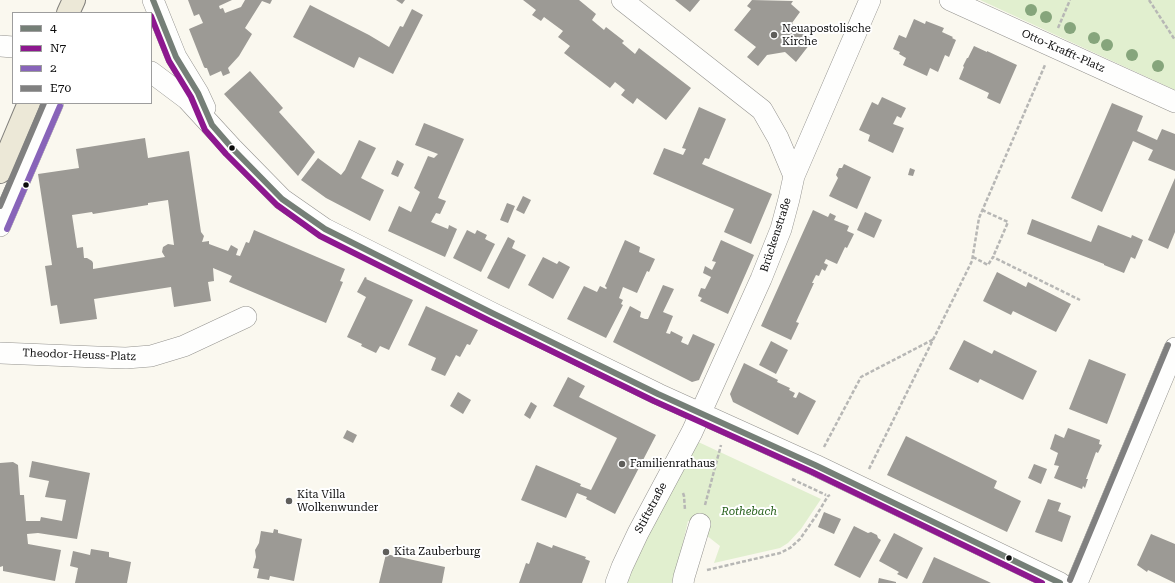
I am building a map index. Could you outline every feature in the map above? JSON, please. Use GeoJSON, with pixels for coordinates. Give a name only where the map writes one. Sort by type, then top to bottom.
{"type":"FeatureCollection","features":[{"type":"Feature","properties":{"kind":"main road"},"geometry":{"type":"LineString","coordinates":[[68,12],[74,0]]}},
{"type":"Feature","properties":{"kind":"main road"},"geometry":{"type":"LineString","coordinates":[[0,172],[29,104]]}},
{"type":"Feature","properties":{"kind":"street"},"geometry":{"type":"LineString","coordinates":[[153,0],[176,56],[198,93],[212,126]]}},
{"type":"Feature","properties":{"kind":"street"},"geometry":{"type":"LineString","coordinates":[[622,0],[762,110],[778,138],[794,176]]}},
{"type":"Feature","properties":{"kind":"street"},"geometry":{"type":"LineString","coordinates":[[794,176],[870,0]]}},
{"type":"Feature","properties":{"kind":"street","name":"Otto-Krafft-Platz"},"geometry":{"type":"LineString","coordinates":[[950,0],[1175,102]]}},
{"type":"Feature","properties":{"kind":"street"},"geometry":{"type":"LineString","coordinates":[[0,46],[12,47]]}},
{"type":"Feature","properties":{"kind":"street"},"geometry":{"type":"LineString","coordinates":[[152,73],[188,99],[232,148],[282,199],[325,229],[372,254],[658,394],[815,465],[1060,583]]}},
{"type":"Feature","properties":{"kind":"street"},"geometry":{"type":"LineString","coordinates":[[0,226],[53,104]]}},
{"type":"Feature","properties":{"kind":"street","name":"Brückenstraße"},"geometry":{"type":"LineString","coordinates":[[700,414],[761,279],[781,229],[794,176]]}},
{"type":"Feature","properties":{"kind":"street","name":"Theodor-Heuss-Platz"},"geometry":{"type":"LineString","coordinates":[[0,353],[112,358],[151,356],[184,346],[246,317]]}},
{"type":"Feature","properties":{"kind":"street"},"geometry":{"type":"LineString","coordinates":[[1077,583],[1175,348]]}},
{"type":"Feature","properties":{"kind":"street","name":"Stiftstraße"},"geometry":{"type":"LineString","coordinates":[[616,583],[638,533],[692,432],[700,414]]}},
{"type":"Feature","properties":{"kind":"street"},"geometry":{"type":"LineString","coordinates":[[683,580],[700,524]]}},
{"type":"Feature","properties":{"kind":"path"},"geometry":{"type":"LineString","coordinates":[[683,580],[780,553],[790,548],[800,539],[828,496],[861,487],[972,261],[979,218],[982,210],[1052,47],[1054,37],[1070,0]]}},
{"type":"Feature","properties":{"kind":"path"},"geometry":{"type":"LineString","coordinates":[[1149,0],[1175,40]]}},
{"type":"Feature","properties":{"kind":"path"},"geometry":{"type":"LineString","coordinates":[[973,257],[988,265],[1008,222],[982,210]]}},
{"type":"Feature","properties":{"kind":"path"},"geometry":{"type":"LineString","coordinates":[[993,256],[1080,300]]}},
{"type":"Feature","properties":{"kind":"path"},"geometry":{"type":"LineString","coordinates":[[815,465],[861,377],[934,339]]}},
{"type":"Feature","properties":{"kind":"path"},"geometry":{"type":"LineString","coordinates":[[700,524],[721,445]]}},
{"type":"Feature","properties":{"kind":"green space"},"geometry":{"type":"Polygon","coordinates":[[[980,0],[1175,0],[1175,90],[980,0]]]}},
{"type":"Feature","properties":{"kind":"green space","name":"Rothebach"},"geometry":{"type":"Polygon","coordinates":[[[694,440],[821,499],[801,529],[788,543],[780,548],[714,563],[720,546],[706,535],[708,526],[688,521],[674,583],[625,583],[694,440]]]}},
{"type":"Feature","properties":{"kind":"building"},"geometry":{"type":"Polygon","coordinates":[[[188,0],[232,0],[219,6],[220,9],[223,8],[225,13],[241,7],[245,0],[272,0],[270,4],[262,1],[245,28],[252,34],[239,56],[228,68],[230,73],[223,76],[221,71],[210,76],[207,68],[204,67],[189,29],[203,23],[199,14],[194,16],[188,0]]]}},
{"type":"Feature","properties":{"kind":"building"},"geometry":{"type":"Polygon","coordinates":[[[396,0],[405,0],[402,4],[396,0]]]}},
{"type":"Feature","properties":{"kind":"building"},"geometry":{"type":"Polygon","coordinates":[[[523,0],[579,0],[596,14],[592,20],[604,30],[606,27],[624,41],[622,43],[635,54],[639,48],[691,88],[666,120],[637,98],[633,104],[621,95],[625,90],[615,82],[610,88],[564,53],[570,46],[558,37],[563,31],[544,17],[541,21],[532,15],[536,10],[523,0]]]}},
{"type":"Feature","properties":{"kind":"building"},"geometry":{"type":"Polygon","coordinates":[[[675,0],[700,0],[690,12],[675,0]]]}},
{"type":"Feature","properties":{"kind":"building","name":"Neuapostolische Kirche"},"geometry":{"type":"Polygon","coordinates":[[[752,0],[793,1],[791,4],[800,12],[792,23],[813,40],[796,62],[785,52],[767,55],[758,66],[747,57],[756,47],[734,30],[751,9],[747,6],[752,0]]]}},
{"type":"Feature","properties":{"kind":"building"},"geometry":{"type":"Polygon","coordinates":[[[310,5],[369,35],[389,47],[400,26],[403,27],[412,9],[423,15],[393,74],[359,57],[354,68],[293,37],[310,5]]]}},
{"type":"Feature","properties":{"kind":"building"},"geometry":{"type":"Polygon","coordinates":[[[914,19],[925,24],[926,21],[944,28],[942,32],[956,40],[949,57],[945,55],[938,72],[930,68],[927,76],[903,65],[906,58],[899,54],[900,52],[893,49],[899,35],[906,38],[914,19]]]}},
{"type":"Feature","properties":{"kind":"building"},"geometry":{"type":"Polygon","coordinates":[[[974,46],[1017,65],[1000,104],[987,98],[989,93],[959,79],[964,67],[963,66],[974,46]]]}},
{"type":"Feature","properties":{"kind":"building"},"geometry":{"type":"Polygon","coordinates":[[[250,71],[283,108],[279,112],[315,152],[298,176],[224,94],[250,71]]]}},
{"type":"Feature","properties":{"kind":"building"},"geometry":{"type":"Polygon","coordinates":[[[882,97],[906,108],[901,118],[897,116],[893,124],[904,128],[893,153],[868,141],[870,135],[859,130],[872,102],[878,105],[882,97]]]}},
{"type":"Feature","properties":{"kind":"building"},"geometry":{"type":"Polygon","coordinates":[[[1112,103],[1143,116],[1137,131],[1157,140],[1162,129],[1175,134],[1175,171],[1148,160],[1153,150],[1133,141],[1102,212],[1071,198],[1112,103]]]}},
{"type":"Feature","properties":{"kind":"building"},"geometry":{"type":"Polygon","coordinates":[[[699,107],[726,119],[709,159],[705,158],[702,164],[772,194],[751,244],[724,232],[734,209],[653,174],[664,148],[683,155],[686,149],[682,148],[699,107]]]}},
{"type":"Feature","properties":{"kind":"building"},"geometry":{"type":"Polygon","coordinates":[[[424,123],[464,139],[438,198],[446,201],[440,214],[436,213],[431,222],[448,229],[449,225],[457,229],[445,257],[388,231],[399,206],[411,212],[420,192],[414,188],[428,156],[434,158],[438,154],[415,145],[424,123]]]}},
{"type":"Feature","properties":{"kind":"building"},"geometry":{"type":"Polygon","coordinates":[[[145,138],[148,158],[189,151],[201,232],[204,236],[202,242],[209,241],[209,244],[228,251],[231,245],[238,249],[236,255],[240,256],[246,242],[249,243],[254,230],[345,269],[340,281],[343,282],[326,323],[229,282],[232,276],[213,268],[214,281],[208,282],[211,301],[174,307],[171,287],[94,299],[97,319],[60,324],[57,305],[51,306],[45,266],[52,265],[38,174],[79,168],[76,149],[145,138]],[[168,200],[148,203],[148,205],[93,214],[92,212],[72,215],[77,248],[83,247],[84,258],[92,261],[93,269],[165,257],[162,252],[163,247],[168,244],[174,245],[168,200]]]}},
{"type":"Feature","properties":{"kind":"building"},"geometry":{"type":"Polygon","coordinates":[[[359,140],[376,148],[361,178],[384,190],[370,221],[326,198],[301,180],[318,158],[341,175],[345,170],[359,140]]]}},
{"type":"Feature","properties":{"kind":"building"},"geometry":{"type":"Polygon","coordinates":[[[397,160],[404,164],[398,177],[391,174],[397,160]]]}},
{"type":"Feature","properties":{"kind":"building"},"geometry":{"type":"Polygon","coordinates":[[[844,164],[871,177],[857,209],[829,196],[838,178],[836,175],[839,168],[842,168],[844,164]]]}},
{"type":"Feature","properties":{"kind":"building"},"geometry":{"type":"Polygon","coordinates":[[[910,168],[915,170],[913,176],[908,175],[910,168]]]}},
{"type":"Feature","properties":{"kind":"building"},"geometry":{"type":"Polygon","coordinates":[[[1175,178],[1175,232],[1168,249],[1148,240],[1175,178]]]}},
{"type":"Feature","properties":{"kind":"building"},"geometry":{"type":"Polygon","coordinates":[[[523,196],[531,200],[524,214],[516,210],[523,196]]]}},
{"type":"Feature","properties":{"kind":"building"},"geometry":{"type":"Polygon","coordinates":[[[507,203],[515,206],[508,223],[500,220],[507,203]]]}},
{"type":"Feature","properties":{"kind":"building"},"geometry":{"type":"Polygon","coordinates":[[[813,210],[828,217],[830,213],[836,216],[834,220],[849,226],[847,231],[854,234],[847,248],[845,247],[837,264],[826,259],[824,263],[828,265],[825,271],[822,269],[819,276],[816,275],[812,283],[814,283],[796,322],[799,323],[791,340],[761,326],[813,210]]]}},
{"type":"Feature","properties":{"kind":"building"},"geometry":{"type":"Polygon","coordinates":[[[865,212],[882,220],[874,238],[857,230],[865,212]]]}},
{"type":"Feature","properties":{"kind":"building"},"geometry":{"type":"Polygon","coordinates":[[[1032,219],[1091,242],[1098,225],[1131,238],[1132,235],[1143,240],[1135,259],[1131,257],[1124,273],[1027,234],[1032,219]]]}},
{"type":"Feature","properties":{"kind":"building"},"geometry":{"type":"Polygon","coordinates":[[[467,230],[475,234],[477,230],[487,235],[485,239],[495,244],[481,272],[453,258],[467,230]]]}},
{"type":"Feature","properties":{"kind":"building"},"geometry":{"type":"Polygon","coordinates":[[[508,237],[515,241],[512,248],[526,255],[509,289],[487,278],[508,237]]]}},
{"type":"Feature","properties":{"kind":"building"},"geometry":{"type":"Polygon","coordinates":[[[625,240],[640,247],[639,252],[655,259],[649,272],[647,271],[637,293],[623,287],[619,298],[623,300],[621,304],[623,305],[606,338],[567,319],[584,286],[597,292],[600,286],[606,289],[607,288],[605,286],[625,240]]]}},
{"type":"Feature","properties":{"kind":"building"},"geometry":{"type":"Polygon","coordinates":[[[721,240],[754,255],[728,314],[700,301],[702,298],[698,296],[701,288],[705,289],[711,277],[703,273],[705,266],[712,270],[716,262],[712,261],[721,240]]]}},
{"type":"Feature","properties":{"kind":"building"},"geometry":{"type":"Polygon","coordinates":[[[543,257],[557,264],[559,261],[570,267],[553,299],[528,285],[543,257]]]}},
{"type":"Feature","properties":{"kind":"building"},"geometry":{"type":"Polygon","coordinates":[[[997,272],[1026,287],[1028,282],[1071,304],[1056,332],[1013,311],[1011,315],[983,301],[997,272]]]}},
{"type":"Feature","properties":{"kind":"building"},"geometry":{"type":"Polygon","coordinates":[[[365,277],[367,278],[366,279],[413,300],[389,350],[380,346],[376,353],[347,337],[366,297],[357,292],[365,277]]]}},
{"type":"Feature","properties":{"kind":"building"},"geometry":{"type":"Polygon","coordinates":[[[663,285],[674,289],[663,312],[673,316],[666,333],[670,334],[671,331],[683,337],[681,342],[688,345],[693,334],[715,344],[699,380],[692,382],[613,342],[630,306],[641,312],[640,317],[648,319],[663,285]]]}},
{"type":"Feature","properties":{"kind":"building"},"geometry":{"type":"Polygon","coordinates":[[[426,306],[478,330],[470,345],[467,344],[460,357],[456,355],[445,376],[431,370],[436,358],[408,345],[426,306]]]}},
{"type":"Feature","properties":{"kind":"building"},"geometry":{"type":"Polygon","coordinates":[[[964,340],[992,354],[994,350],[1037,371],[1023,400],[980,379],[978,383],[949,369],[964,340]]]}},
{"type":"Feature","properties":{"kind":"building"},"geometry":{"type":"Polygon","coordinates":[[[771,341],[788,350],[776,374],[759,365],[771,341]]]}},
{"type":"Feature","properties":{"kind":"building"},"geometry":{"type":"Polygon","coordinates":[[[1089,359],[1126,374],[1107,424],[1069,409],[1089,359]]]}},
{"type":"Feature","properties":{"kind":"building"},"geometry":{"type":"Polygon","coordinates":[[[744,363],[778,380],[777,382],[790,388],[789,390],[795,393],[793,397],[796,398],[799,392],[816,401],[798,435],[733,402],[730,394],[744,363]]]}},
{"type":"Feature","properties":{"kind":"building","name":"Familienrathaus"},"geometry":{"type":"Polygon","coordinates":[[[568,377],[585,386],[579,397],[656,435],[615,514],[586,499],[587,497],[577,493],[566,518],[521,500],[536,465],[581,484],[580,486],[591,490],[617,438],[553,406],[568,377]]]}},
{"type":"Feature","properties":{"kind":"building"},"geometry":{"type":"Polygon","coordinates":[[[458,392],[471,400],[463,414],[450,406],[458,392]]]}},
{"type":"Feature","properties":{"kind":"building"},"geometry":{"type":"Polygon","coordinates":[[[531,402],[537,406],[530,419],[524,415],[531,402]]]}},
{"type":"Feature","properties":{"kind":"building"},"geometry":{"type":"Polygon","coordinates":[[[1068,428],[1100,440],[1099,444],[1102,445],[1098,453],[1096,452],[1086,479],[1088,479],[1085,488],[1083,486],[1082,489],[1054,478],[1059,466],[1054,465],[1058,453],[1050,449],[1055,434],[1064,438],[1068,428]]]}},
{"type":"Feature","properties":{"kind":"building"},"geometry":{"type":"Polygon","coordinates":[[[347,430],[357,435],[353,443],[343,438],[347,430]]]}},
{"type":"Feature","properties":{"kind":"building"},"geometry":{"type":"Polygon","coordinates":[[[906,436],[997,481],[994,488],[1021,501],[1007,532],[887,475],[906,436]]]}},
{"type":"Feature","properties":{"kind":"building"},"geometry":{"type":"Polygon","coordinates":[[[32,461],[90,473],[77,539],[38,533],[27,534],[28,544],[61,550],[55,581],[3,571],[3,566],[0,567],[0,463],[13,462],[18,465],[20,495],[24,495],[26,521],[40,521],[41,517],[62,521],[66,500],[45,497],[49,481],[29,477],[32,461]]]}},
{"type":"Feature","properties":{"kind":"building"},"geometry":{"type":"Polygon","coordinates":[[[1034,464],[1047,469],[1041,484],[1028,478],[1034,464]]]}},
{"type":"Feature","properties":{"kind":"building"},"geometry":{"type":"Polygon","coordinates":[[[1048,499],[1061,503],[1058,511],[1071,516],[1062,542],[1035,532],[1048,499]]]}},
{"type":"Feature","properties":{"kind":"building"},"geometry":{"type":"Polygon","coordinates":[[[824,512],[841,519],[834,534],[818,527],[824,512]]]}},
{"type":"Feature","properties":{"kind":"building"},"geometry":{"type":"Polygon","coordinates":[[[854,526],[868,533],[871,532],[877,535],[881,540],[860,578],[834,565],[854,526]]]}},
{"type":"Feature","properties":{"kind":"building"},"geometry":{"type":"Polygon","coordinates":[[[274,529],[278,530],[278,533],[302,539],[294,581],[270,576],[269,580],[257,578],[259,569],[253,568],[256,557],[255,550],[259,543],[261,531],[273,533],[274,529]]]}},
{"type":"Feature","properties":{"kind":"building"},"geometry":{"type":"Polygon","coordinates":[[[894,533],[923,548],[907,579],[897,574],[899,572],[879,561],[894,533]]]}},
{"type":"Feature","properties":{"kind":"building"},"geometry":{"type":"Polygon","coordinates":[[[1151,534],[1175,544],[1175,583],[1148,570],[1147,572],[1137,565],[1151,534]]]}},
{"type":"Feature","properties":{"kind":"building"},"geometry":{"type":"Polygon","coordinates":[[[537,542],[552,548],[553,545],[586,557],[585,559],[590,561],[582,583],[519,583],[526,563],[529,564],[537,542]]]}},
{"type":"Feature","properties":{"kind":"building"},"geometry":{"type":"Polygon","coordinates":[[[91,549],[109,552],[109,557],[131,562],[127,583],[75,583],[78,568],[70,566],[73,551],[90,555],[91,549]]]}},
{"type":"Feature","properties":{"kind":"building"},"geometry":{"type":"Polygon","coordinates":[[[386,554],[445,567],[442,583],[379,583],[386,554]]]}},
{"type":"Feature","properties":{"kind":"building"},"geometry":{"type":"Polygon","coordinates":[[[934,557],[987,581],[991,583],[922,583],[934,557]]]}},
{"type":"Feature","properties":{"kind":"building"},"geometry":{"type":"Polygon","coordinates":[[[879,578],[896,582],[896,583],[878,583],[879,578]]]}},
{"type":"Feature","properties":{"kind":"transit line","name":"4"},"geometry":{"type":"LineString","coordinates":[[153,0],[176,57],[198,93],[212,125],[232,148],[282,199],[325,229],[658,394],[815,465],[1060,583]]}},
{"type":"Feature","properties":{"kind":"transit line","name":"N7"},"geometry":{"type":"LineString","coordinates":[[152,18],[169,61],[191,97],[205,130],[226,154],[277,205],[320,236],[654,401],[812,472],[1042,583]]}},
{"type":"Feature","properties":{"kind":"transit line","name":"E70"},"geometry":{"type":"LineString","coordinates":[[0,206],[44,104]]}},
{"type":"Feature","properties":{"kind":"transit line","name":"2"},"geometry":{"type":"LineString","coordinates":[[7,229],[60,106]]}},
{"type":"Feature","properties":{"kind":"transit line","name":"E70"},"geometry":{"type":"LineString","coordinates":[[1070,580],[1168,345]]}},
{"type":"Feature","properties":{"kind":"place","name":"Neuapostolische Kirche"},"geometry":{"type":"Point","coordinates":[774,35]}},
{"type":"Feature","properties":{"kind":"place","name":"Familienrathaus"},"geometry":{"type":"Point","coordinates":[622,464]}},
{"type":"Feature","properties":{"kind":"place","name":"Kita Villa Wolkenwunder"},"geometry":{"type":"Point","coordinates":[289,501]}},
{"type":"Feature","properties":{"kind":"place","name":"Kita Zauberburg"},"geometry":{"type":"Point","coordinates":[386,552]}}]}
